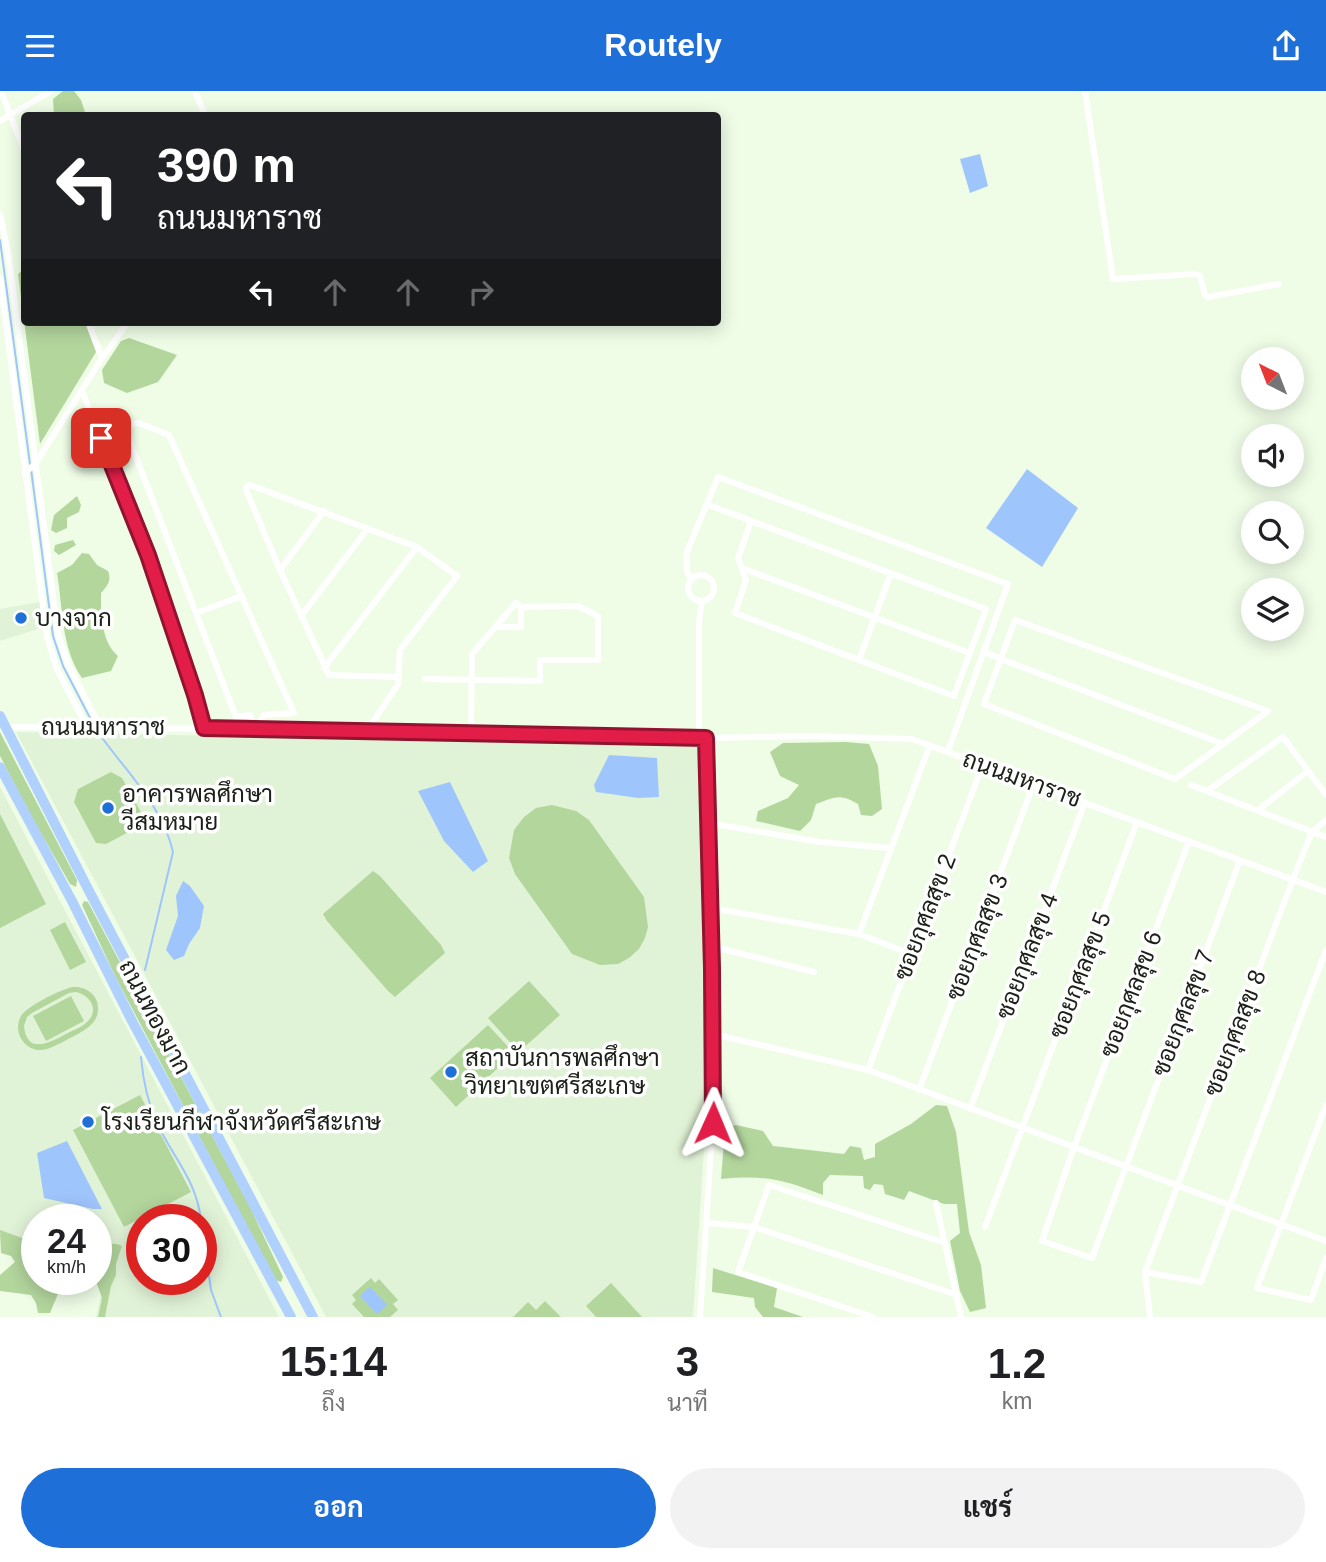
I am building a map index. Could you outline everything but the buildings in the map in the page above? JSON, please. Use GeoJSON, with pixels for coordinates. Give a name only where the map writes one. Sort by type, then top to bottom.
{"type":"FeatureCollection","features":[{"type":"Feature","properties":{"kind":"main road","name":"ถนนทองมาก"},"geometry":{"type":"LineString","coordinates":[[2,721],[313,1317]]}},
{"type":"Feature","properties":{"kind":"main road","name":"ถนนทองมาก"},"geometry":{"type":"LineString","coordinates":[[0,767],[132,1021],[291,1317]]}},
{"type":"Feature","properties":{"kind":"main road"},"geometry":{"type":"LineString","coordinates":[[72,901],[89,891]]}},
{"type":"Feature","properties":{"kind":"main road"},"geometry":{"type":"LineString","coordinates":[[278,1293],[295,1284]]}},
{"type":"Feature","properties":{"kind":"street"},"geometry":{"type":"LineString","coordinates":[[1,91],[21,142]]}},
{"type":"Feature","properties":{"kind":"street"},"geometry":{"type":"LineString","coordinates":[[0,121],[51,91]]}},
{"type":"Feature","properties":{"kind":"street"},"geometry":{"type":"LineString","coordinates":[[195,91],[204,112]]}},
{"type":"Feature","properties":{"kind":"street"},"geometry":{"type":"LineString","coordinates":[[1085,91],[1114,279],[1195,274],[1200,276],[1208,297],[1279,283]]}},
{"type":"Feature","properties":{"kind":"street"},"geometry":{"type":"LineString","coordinates":[[0,214],[8,252],[58,635],[68,664],[101,727]]}},
{"type":"Feature","properties":{"kind":"street"},"geometry":{"type":"LineString","coordinates":[[0,278],[47,637],[57,669],[87,727]]}},
{"type":"Feature","properties":{"kind":"street"},"geometry":{"type":"LineString","coordinates":[[90,326],[102,358]]}},
{"type":"Feature","properties":{"kind":"street"},"geometry":{"type":"LineString","coordinates":[[25,473],[36,463],[125,326]]}},
{"type":"Feature","properties":{"kind":"street"},"geometry":{"type":"LineString","coordinates":[[82,391],[148,555],[204,728]]}},
{"type":"Feature","properties":{"kind":"street"},"geometry":{"type":"LineString","coordinates":[[139,423],[169,435],[294,713],[264,715],[255,729],[250,715],[236,717],[126,431],[130,424],[139,423]]}},
{"type":"Feature","properties":{"kind":"street"},"geometry":{"type":"LineString","coordinates":[[691,578],[687,572],[686,554],[718,477],[1008,584],[948,751]]}},
{"type":"Feature","properties":{"kind":"street"},"geometry":{"type":"LineString","coordinates":[[367,731],[398,684],[399,677],[400,650],[457,576],[417,547],[324,511],[247,486],[246,490],[280,570],[329,675],[399,677]]}},
{"type":"Feature","properties":{"kind":"street"},"geometry":{"type":"LineString","coordinates":[[707,504],[986,609],[954,696],[735,613],[746,580],[738,558],[751,521]]}},
{"type":"Feature","properties":{"kind":"street"},"geometry":{"type":"LineString","coordinates":[[280,570],[324,511]]}},
{"type":"Feature","properties":{"kind":"street"},"geometry":{"type":"LineString","coordinates":[[301,616],[368,528]]}},
{"type":"Feature","properties":{"kind":"street"},"geometry":{"type":"LineString","coordinates":[[324,667],[417,547]]}},
{"type":"Feature","properties":{"kind":"street"},"geometry":{"type":"LineString","coordinates":[[742,568],[970,653]]}},
{"type":"Feature","properties":{"kind":"street"},"geometry":{"type":"LineString","coordinates":[[859,660],[891,573]]}},
{"type":"Feature","properties":{"kind":"street"},"geometry":{"type":"LineString","coordinates":[[703,574],[713,582],[713,594],[702,601],[692,598],[687,589],[691,578],[703,574]]}},
{"type":"Feature","properties":{"kind":"street"},"geometry":{"type":"LineString","coordinates":[[196,613],[242,596]]}},
{"type":"Feature","properties":{"kind":"street"},"geometry":{"type":"LineString","coordinates":[[700,1317],[713,1118],[711,908],[699,622],[702,601]]}},
{"type":"Feature","properties":{"kind":"street"},"geometry":{"type":"LineString","coordinates":[[425,679],[471,680],[540,681],[540,660],[598,660],[598,616],[578,606],[521,607],[516,603],[472,654],[471,680],[471,733]]}},
{"type":"Feature","properties":{"kind":"street"},"geometry":{"type":"LineString","coordinates":[[495,627],[522,627],[521,607]]}},
{"type":"Feature","properties":{"kind":"street"},"geometry":{"type":"LineString","coordinates":[[1015,620],[1268,711],[1223,744],[1175,779],[984,704],[1015,620]]}},
{"type":"Feature","properties":{"kind":"street"},"geometry":{"type":"LineString","coordinates":[[984,652],[1223,744]]}},
{"type":"Feature","properties":{"kind":"street","name":"ถนนมหาราช"},"geometry":{"type":"LineString","coordinates":[[2,721],[87,727],[912,739],[1326,892]]}},
{"type":"Feature","properties":{"kind":"street"},"geometry":{"type":"LineString","coordinates":[[1207,791],[1283,737],[1326,795]]}},
{"type":"Feature","properties":{"kind":"street"},"geometry":{"type":"LineString","coordinates":[[859,934],[930,744]]}},
{"type":"Feature","properties":{"kind":"street","name":"ซอยกุศลสุข 2"},"geometry":{"type":"LineString","coordinates":[[868,1070],[983,764]]}},
{"type":"Feature","properties":{"kind":"street"},"geometry":{"type":"LineString","coordinates":[[1258,810],[1308,771]]}},
{"type":"Feature","properties":{"kind":"street","name":"ซอยกุศลสุข 3"},"geometry":{"type":"LineString","coordinates":[[919,1090],[1034,783]]}},
{"type":"Feature","properties":{"kind":"street"},"geometry":{"type":"LineString","coordinates":[[1191,785],[1326,837]]}},
{"type":"Feature","properties":{"kind":"street","name":"ซอยกุศลสุข 4"},"geometry":{"type":"LineString","coordinates":[[970,1109],[1085,802]]}},
{"type":"Feature","properties":{"kind":"street"},"geometry":{"type":"LineString","coordinates":[[1312,832],[1326,820]]}},
{"type":"Feature","properties":{"kind":"street","name":"ซอยกุศลสุข 5"},"geometry":{"type":"LineString","coordinates":[[985,1227],[1138,822]]}},
{"type":"Feature","properties":{"kind":"street"},"geometry":{"type":"LineString","coordinates":[[708,823],[820,842],[891,848]]}},
{"type":"Feature","properties":{"kind":"street","name":"ซอยกุศลสุข 8"},"geometry":{"type":"LineString","coordinates":[[1145,1272],[1312,832]]}},
{"type":"Feature","properties":{"kind":"street","name":"ซอยกุศลสุข 6"},"geometry":{"type":"LineString","coordinates":[[1125,1167],[1092,1258],[1042,1241],[1074,1147],[1189,841]]}},
{"type":"Feature","properties":{"kind":"street","name":"ซอยกุศลสุข 7"},"geometry":{"type":"LineString","coordinates":[[1125,1167],[1241,860]]}},
{"type":"Feature","properties":{"kind":"street"},"geometry":{"type":"LineString","coordinates":[[711,908],[859,934],[911,954]]}},
{"type":"Feature","properties":{"kind":"street"},"geometry":{"type":"LineString","coordinates":[[711,946],[814,972]]}},
{"type":"Feature","properties":{"kind":"street"},"geometry":{"type":"LineString","coordinates":[[1150,1317],[1145,1272],[1200,1282],[1326,950]]}},
{"type":"Feature","properties":{"kind":"street"},"geometry":{"type":"LineString","coordinates":[[713,1034],[868,1070],[1326,1241]]}},
{"type":"Feature","properties":{"kind":"street"},"geometry":{"type":"LineString","coordinates":[[1326,1105],[1257,1288],[1311,1300],[1326,1258]]}},
{"type":"Feature","properties":{"kind":"street"},"geometry":{"type":"LineString","coordinates":[[873,1317],[738,1272],[769,1185],[945,1243]]}},
{"type":"Feature","properties":{"kind":"street"},"geometry":{"type":"LineString","coordinates":[[936,1203],[961,1317]]}},
{"type":"Feature","properties":{"kind":"street"},"geometry":{"type":"LineString","coordinates":[[707,1223],[754,1227],[957,1295]]}},
{"type":"Feature","properties":{"kind":"shaded area","name":"บางจาก"},"geometry":{"type":"Polygon","coordinates":[[[40,602],[44,627],[0,641],[0,609],[40,602]]]}},
{"type":"Feature","properties":{"kind":"shaded area","name":"สถาบันการพลศึกษา วิทยาเขตศรีสะเกษ"},"geometry":{"type":"Polygon","coordinates":[[[16,732],[699,745],[706,1120],[693,1317],[326,1317],[16,732]]]}},
{"type":"Feature","properties":{"kind":"shaded area","name":"โรงเรียนกีฬาจังหวัดศรีสะเกษ"},"geometry":{"type":"Polygon","coordinates":[[[0,787],[279,1317],[96,1317],[101,1295],[112,1295],[112,1204],[21,1204],[21,1241],[0,1239],[0,787]]]}},
{"type":"Feature","properties":{"kind":"green space"},"geometry":{"type":"Polygon","coordinates":[[[63,91],[74,91],[85,112],[54,112],[53,99],[63,91]]]}},
{"type":"Feature","properties":{"kind":"green space"},"geometry":{"type":"Polygon","coordinates":[[[21,272],[21,297],[18,274],[21,272]]]}},
{"type":"Feature","properties":{"kind":"green space"},"geometry":{"type":"Polygon","coordinates":[[[25,326],[86,326],[96,352],[40,444],[25,326]]]}},
{"type":"Feature","properties":{"kind":"green space"},"geometry":{"type":"Polygon","coordinates":[[[129,338],[177,355],[158,382],[127,393],[104,383],[102,370],[121,341],[129,338]]]}},
{"type":"Feature","properties":{"kind":"green space"},"geometry":{"type":"Polygon","coordinates":[[[77,496],[81,505],[79,512],[67,518],[67,528],[56,533],[51,530],[54,515],[77,496]]]}},
{"type":"Feature","properties":{"kind":"green space"},"geometry":{"type":"Polygon","coordinates":[[[73,540],[76,545],[59,555],[54,551],[55,545],[73,540]]]}},
{"type":"Feature","properties":{"kind":"green space"},"geometry":{"type":"Polygon","coordinates":[[[82,553],[89,554],[97,565],[108,571],[109,581],[101,593],[102,619],[108,643],[118,656],[111,671],[82,678],[66,641],[57,573],[72,565],[82,553]]]}},
{"type":"Feature","properties":{"kind":"green space"},"geometry":{"type":"Polygon","coordinates":[[[0,732],[77,880],[76,887],[70,884],[0,756],[0,732]]]}},
{"type":"Feature","properties":{"kind":"green space"},"geometry":{"type":"Polygon","coordinates":[[[783,743],[869,744],[878,766],[882,809],[872,816],[861,815],[858,804],[837,797],[816,804],[811,820],[800,831],[756,821],[758,811],[788,798],[799,785],[780,776],[770,752],[783,743]]]}},
{"type":"Feature","properties":{"kind":"green space","name":"อาคารพลศึกษา วีสมหมาย"},"geometry":{"type":"Polygon","coordinates":[[[111,772],[122,778],[142,814],[140,826],[106,844],[96,843],[74,802],[78,789],[111,772]]]}},
{"type":"Feature","properties":{"kind":"green space"},"geometry":{"type":"Polygon","coordinates":[[[552,805],[576,811],[589,820],[644,897],[648,927],[645,938],[639,949],[618,964],[600,965],[572,954],[515,874],[509,858],[514,830],[524,817],[536,808],[552,805]]]}},
{"type":"Feature","properties":{"kind":"green space"},"geometry":{"type":"Polygon","coordinates":[[[0,814],[46,904],[0,928],[0,814]]]}},
{"type":"Feature","properties":{"kind":"green space"},"geometry":{"type":"Polygon","coordinates":[[[373,871],[441,945],[445,953],[395,997],[323,914],[373,871]]]}},
{"type":"Feature","properties":{"kind":"green space"},"geometry":{"type":"Polygon","coordinates":[[[84,901],[88,902],[250,1207],[283,1277],[281,1282],[275,1280],[115,976],[82,905],[84,901]]]}},
{"type":"Feature","properties":{"kind":"green space"},"geometry":{"type":"Polygon","coordinates":[[[65,922],[86,962],[70,970],[50,930],[65,922]]]}},
{"type":"Feature","properties":{"kind":"green space"},"geometry":{"type":"Polygon","coordinates":[[[529,981],[560,1015],[519,1052],[488,1018],[529,981]]]}},
{"type":"Feature","properties":{"kind":"green space"},"geometry":{"type":"Polygon","coordinates":[[[72,987],[93,994],[98,1012],[92,1024],[51,1048],[40,1050],[28,1046],[18,1030],[21,1016],[37,1003],[72,987]],[[69,993],[27,1017],[24,1026],[30,1042],[49,1042],[87,1022],[93,1007],[81,994],[69,993]]]}},
{"type":"Feature","properties":{"kind":"green space"},"geometry":{"type":"Polygon","coordinates":[[[71,996],[84,1021],[46,1041],[33,1016],[71,996]]]}},
{"type":"Feature","properties":{"kind":"green space"},"geometry":{"type":"Polygon","coordinates":[[[488,1025],[514,1053],[456,1107],[430,1078],[488,1025]]]}},
{"type":"Feature","properties":{"kind":"green space"},"geometry":{"type":"Polygon","coordinates":[[[140,1095],[191,1192],[168,1204],[126,1204],[124,1227],[73,1130],[140,1095]]]}},
{"type":"Feature","properties":{"kind":"green space"},"geometry":{"type":"Polygon","coordinates":[[[936,1105],[947,1106],[956,1132],[969,1232],[981,1265],[986,1308],[970,1312],[960,1291],[950,1241],[960,1233],[957,1204],[944,1204],[909,1191],[904,1200],[885,1194],[883,1185],[874,1184],[870,1190],[864,1188],[863,1176],[830,1175],[823,1183],[823,1195],[773,1179],[721,1179],[725,1128],[736,1125],[763,1131],[773,1146],[844,1154],[850,1146],[861,1148],[864,1160],[875,1157],[875,1144],[911,1124],[936,1105]]]}},
{"type":"Feature","properties":{"kind":"green space"},"geometry":{"type":"Polygon","coordinates":[[[0,1230],[21,1238],[21,1294],[0,1291],[0,1275],[15,1262],[11,1256],[1,1253],[0,1230]]]}},
{"type":"Feature","properties":{"kind":"green space"},"geometry":{"type":"Polygon","coordinates":[[[112,1244],[122,1246],[116,1264],[116,1275],[112,1284],[112,1244]]]}},
{"type":"Feature","properties":{"kind":"green space"},"geometry":{"type":"Polygon","coordinates":[[[713,1268],[777,1288],[774,1307],[803,1317],[763,1317],[755,1307],[754,1298],[712,1292],[713,1268]]]}},
{"type":"Feature","properties":{"kind":"green space"},"geometry":{"type":"Polygon","coordinates":[[[371,1278],[375,1283],[379,1279],[398,1300],[393,1304],[398,1310],[390,1317],[364,1317],[352,1304],[356,1300],[352,1295],[371,1278]]]}},
{"type":"Feature","properties":{"kind":"green space"},"geometry":{"type":"Polygon","coordinates":[[[611,1283],[642,1317],[596,1317],[586,1306],[611,1283]]]}},
{"type":"Feature","properties":{"kind":"green space"},"geometry":{"type":"Polygon","coordinates":[[[31,1295],[58,1295],[50,1313],[38,1313],[31,1295]]]}},
{"type":"Feature","properties":{"kind":"green space"},"geometry":{"type":"Polygon","coordinates":[[[101,1295],[109,1295],[105,1317],[98,1317],[101,1295]]]}},
{"type":"Feature","properties":{"kind":"green space"},"geometry":{"type":"Polygon","coordinates":[[[545,1301],[561,1317],[513,1317],[528,1302],[536,1310],[545,1301]]]}},
{"type":"Feature","properties":{"kind":"water"},"geometry":{"type":"Polygon","coordinates":[[[980,154],[988,186],[970,193],[960,159],[980,154]]]}},
{"type":"Feature","properties":{"kind":"water"},"geometry":{"type":"Polygon","coordinates":[[[1027,469],[1078,508],[1042,567],[986,528],[1027,469]]]}},
{"type":"Feature","properties":{"kind":"water"},"geometry":{"type":"Polygon","coordinates":[[[609,755],[657,758],[659,797],[638,798],[596,792],[594,785],[609,755]]]}},
{"type":"Feature","properties":{"kind":"water"},"geometry":{"type":"Polygon","coordinates":[[[450,782],[488,861],[473,872],[444,841],[418,791],[450,782]]]}},
{"type":"Feature","properties":{"kind":"water"},"geometry":{"type":"Polygon","coordinates":[[[183,881],[190,886],[204,906],[200,928],[184,956],[174,960],[166,950],[178,916],[176,896],[183,881]]]}},
{"type":"Feature","properties":{"kind":"water"},"geometry":{"type":"Polygon","coordinates":[[[67,1141],[99,1204],[71,1204],[44,1198],[37,1153],[67,1141]]]}},
{"type":"Feature","properties":{"kind":"water"},"geometry":{"type":"Polygon","coordinates":[[[370,1287],[387,1305],[377,1314],[360,1296],[370,1287]]]}},
{"type":"Feature","properties":{"kind":"waterway"},"geometry":{"type":"LineString","coordinates":[[0,240],[30,464]]}},
{"type":"Feature","properties":{"kind":"waterway"},"geometry":{"type":"LineString","coordinates":[[31,469],[53,636],[63,666],[90,718]]}},
{"type":"Feature","properties":{"kind":"waterway"},"geometry":{"type":"LineString","coordinates":[[97,731],[152,804],[161,819],[173,852],[145,970]]}},
{"type":"Feature","properties":{"kind":"waterway"},"geometry":{"type":"LineString","coordinates":[[141,1057],[153,1113],[189,1180],[198,1204]]}},
{"type":"Feature","properties":{"kind":"waterway"},"geometry":{"type":"LineString","coordinates":[[213,1295],[221,1317]]}},
{"type":"Feature","properties":{"kind":"place","name":"บางจาก"},"geometry":{"type":"Point","coordinates":[21,618]}},
{"type":"Feature","properties":{"kind":"place","name":"อาคารพลศึกษา วีสมหมาย"},"geometry":{"type":"Point","coordinates":[108,808]}},
{"type":"Feature","properties":{"kind":"place","name":"สถาบันการพลศึกษา วิทยาเขตศรีสะเกษ"},"geometry":{"type":"Point","coordinates":[451,1072]}},
{"type":"Feature","properties":{"kind":"place","name":"โรงเรียนกีฬาจังหวัดศรีสะเกษ"},"geometry":{"type":"Point","coordinates":[88,1122]}},
{"type":"Feature","properties":{"kind":"route"},"geometry":{"type":"LineString","coordinates":[[101,438],[148,555],[204,728],[706,738],[713,1123]]}}]}
